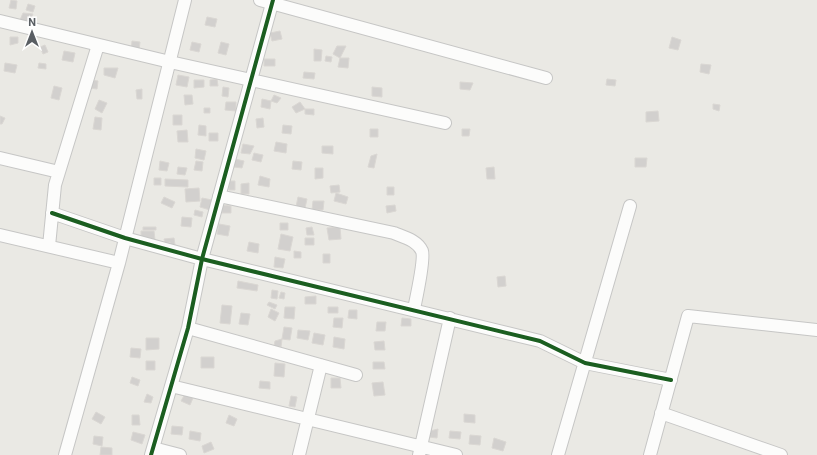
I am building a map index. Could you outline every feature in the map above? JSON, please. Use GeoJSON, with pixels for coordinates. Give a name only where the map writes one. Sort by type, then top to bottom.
{"type":"FeatureCollection","features":[{"type":"Feature","properties":{"kind":"street"},"geometry":{"type":"LineString","coordinates":[[65,455],[119,263],[185,0]]}},
{"type":"Feature","properties":{"kind":"street"},"geometry":{"type":"LineString","coordinates":[[260,0],[273,2],[546,78]]}},
{"type":"Feature","properties":{"kind":"street"},"geometry":{"type":"LineString","coordinates":[[180,455],[152,452],[188,328],[202,259],[250,79],[273,2]]}},
{"type":"Feature","properties":{"kind":"street"},"geometry":{"type":"LineString","coordinates":[[0,22],[170,62],[445,123]]}},
{"type":"Feature","properties":{"kind":"street"},"geometry":{"type":"LineString","coordinates":[[49,246],[53,195],[98,45]]}},
{"type":"Feature","properties":{"kind":"street"},"geometry":{"type":"LineString","coordinates":[[0,158],[59,172]]}},
{"type":"Feature","properties":{"kind":"street"},"geometry":{"type":"LineString","coordinates":[[219,196],[394,232],[413,241],[422,251],[423,260],[414,309]]}},
{"type":"Feature","properties":{"kind":"street"},"geometry":{"type":"LineString","coordinates":[[558,455],[630,206]]}},
{"type":"Feature","properties":{"kind":"street"},"geometry":{"type":"LineString","coordinates":[[52,213],[125,238],[202,259],[414,309],[540,341],[585,363],[671,380]]}},
{"type":"Feature","properties":{"kind":"street"},"geometry":{"type":"LineString","coordinates":[[0,235],[119,263]]}},
{"type":"Feature","properties":{"kind":"street"},"geometry":{"type":"LineString","coordinates":[[650,455],[688,316],[817,330]]}},
{"type":"Feature","properties":{"kind":"street"},"geometry":{"type":"LineString","coordinates":[[420,451],[450,318]]}},
{"type":"Feature","properties":{"kind":"street"},"geometry":{"type":"LineString","coordinates":[[188,328],[356,375]]}},
{"type":"Feature","properties":{"kind":"street"},"geometry":{"type":"LineString","coordinates":[[299,455],[321,365]]}},
{"type":"Feature","properties":{"kind":"street"},"geometry":{"type":"LineString","coordinates":[[171,386],[308,420],[420,451],[456,455]]}},
{"type":"Feature","properties":{"kind":"street"},"geometry":{"type":"LineString","coordinates":[[661,414],[781,455]]}},
{"type":"Feature","properties":{"kind":"building"},"geometry":{"type":"Polygon","coordinates":[[[11,0],[17,1],[16,9],[9,8],[11,0]]]}},
{"type":"Feature","properties":{"kind":"building"},"geometry":{"type":"Polygon","coordinates":[[[28,4],[35,6],[33,12],[26,10],[28,4]]]}},
{"type":"Feature","properties":{"kind":"building"},"geometry":{"type":"Polygon","coordinates":[[[23,13],[33,14],[28,24],[20,20],[23,13]]]}},
{"type":"Feature","properties":{"kind":"building"},"geometry":{"type":"Polygon","coordinates":[[[207,17],[217,19],[215,27],[205,25],[207,17]]]}},
{"type":"Feature","properties":{"kind":"building"},"geometry":{"type":"Polygon","coordinates":[[[280,31],[282,39],[272,41],[270,33],[280,31]]]}},
{"type":"Feature","properties":{"kind":"building"},"geometry":{"type":"Polygon","coordinates":[[[10,37],[18,37],[18,43],[10,45],[10,37]]]}},
{"type":"Feature","properties":{"kind":"building"},"geometry":{"type":"Polygon","coordinates":[[[672,37],[681,40],[678,50],[669,48],[672,37]]]}},
{"type":"Feature","properties":{"kind":"building"},"geometry":{"type":"Polygon","coordinates":[[[132,41],[140,42],[139,51],[131,51],[132,41]]]}},
{"type":"Feature","properties":{"kind":"building"},"geometry":{"type":"Polygon","coordinates":[[[192,42],[201,44],[199,52],[190,50],[192,42]]]}},
{"type":"Feature","properties":{"kind":"building"},"geometry":{"type":"Polygon","coordinates":[[[221,42],[229,44],[226,55],[218,53],[221,42]]]}},
{"type":"Feature","properties":{"kind":"building"},"geometry":{"type":"Polygon","coordinates":[[[45,45],[48,52],[43,54],[40,47],[45,45]]]}},
{"type":"Feature","properties":{"kind":"building"},"geometry":{"type":"Polygon","coordinates":[[[337,46],[346,46],[340,58],[333,54],[337,46]]]}},
{"type":"Feature","properties":{"kind":"building"},"geometry":{"type":"Polygon","coordinates":[[[314,49],[322,50],[321,61],[314,61],[314,49]]]}},
{"type":"Feature","properties":{"kind":"building"},"geometry":{"type":"Polygon","coordinates":[[[64,51],[75,53],[73,62],[62,60],[64,51]]]}},
{"type":"Feature","properties":{"kind":"building"},"geometry":{"type":"Polygon","coordinates":[[[326,56],[332,57],[331,62],[325,61],[326,56]]]}},
{"type":"Feature","properties":{"kind":"building"},"geometry":{"type":"Polygon","coordinates":[[[340,58],[349,58],[348,68],[338,67],[340,58]]]}},
{"type":"Feature","properties":{"kind":"building"},"geometry":{"type":"Polygon","coordinates":[[[264,59],[275,59],[275,66],[264,66],[264,59]]]}},
{"type":"Feature","properties":{"kind":"building"},"geometry":{"type":"Polygon","coordinates":[[[5,63],[17,65],[15,73],[4,71],[5,63]]]}},
{"type":"Feature","properties":{"kind":"building"},"geometry":{"type":"Polygon","coordinates":[[[39,63],[46,64],[46,69],[38,68],[39,63]]]}},
{"type":"Feature","properties":{"kind":"building"},"geometry":{"type":"Polygon","coordinates":[[[701,64],[711,65],[709,74],[700,72],[701,64]]]}},
{"type":"Feature","properties":{"kind":"building"},"geometry":{"type":"Polygon","coordinates":[[[104,68],[118,68],[115,78],[104,75],[104,68]]]}},
{"type":"Feature","properties":{"kind":"building"},"geometry":{"type":"Polygon","coordinates":[[[304,72],[315,73],[314,79],[303,78],[304,72]]]}},
{"type":"Feature","properties":{"kind":"building"},"geometry":{"type":"Polygon","coordinates":[[[178,75],[189,77],[187,87],[176,85],[178,75]]]}},
{"type":"Feature","properties":{"kind":"building"},"geometry":{"type":"Polygon","coordinates":[[[217,79],[218,86],[210,86],[210,80],[217,79]]]}},
{"type":"Feature","properties":{"kind":"building"},"geometry":{"type":"Polygon","coordinates":[[[607,79],[616,80],[615,86],[606,85],[607,79]]]}},
{"type":"Feature","properties":{"kind":"building"},"geometry":{"type":"Polygon","coordinates":[[[91,80],[98,81],[97,89],[90,88],[91,80]]]}},
{"type":"Feature","properties":{"kind":"building"},"geometry":{"type":"Polygon","coordinates":[[[194,80],[204,80],[204,87],[194,88],[194,80]]]}},
{"type":"Feature","properties":{"kind":"building"},"geometry":{"type":"Polygon","coordinates":[[[460,82],[473,83],[470,90],[460,89],[460,82]]]}},
{"type":"Feature","properties":{"kind":"building"},"geometry":{"type":"Polygon","coordinates":[[[54,86],[62,88],[59,100],[51,98],[54,86]]]}},
{"type":"Feature","properties":{"kind":"building"},"geometry":{"type":"Polygon","coordinates":[[[223,87],[229,88],[228,97],[222,96],[223,87]]]}},
{"type":"Feature","properties":{"kind":"building"},"geometry":{"type":"Polygon","coordinates":[[[372,87],[382,88],[382,97],[372,96],[372,87]]]}},
{"type":"Feature","properties":{"kind":"building"},"geometry":{"type":"Polygon","coordinates":[[[142,89],[142,99],[137,99],[136,90],[142,89]]]}},
{"type":"Feature","properties":{"kind":"building"},"geometry":{"type":"Polygon","coordinates":[[[184,95],[192,95],[193,104],[185,105],[184,95]]]}},
{"type":"Feature","properties":{"kind":"building"},"geometry":{"type":"Polygon","coordinates":[[[274,95],[281,98],[277,103],[271,101],[274,95]]]}},
{"type":"Feature","properties":{"kind":"building"},"geometry":{"type":"Polygon","coordinates":[[[262,99],[271,101],[270,109],[261,107],[262,99]]]}},
{"type":"Feature","properties":{"kind":"building"},"geometry":{"type":"Polygon","coordinates":[[[99,100],[107,103],[102,113],[95,109],[99,100]]]}},
{"type":"Feature","properties":{"kind":"building"},"geometry":{"type":"Polygon","coordinates":[[[226,102],[236,102],[236,111],[225,110],[226,102]]]}},
{"type":"Feature","properties":{"kind":"building"},"geometry":{"type":"Polygon","coordinates":[[[300,102],[305,109],[296,113],[292,107],[300,102]]]}},
{"type":"Feature","properties":{"kind":"building"},"geometry":{"type":"Polygon","coordinates":[[[713,104],[720,105],[719,111],[713,109],[713,104]]]}},
{"type":"Feature","properties":{"kind":"building"},"geometry":{"type":"Polygon","coordinates":[[[204,108],[210,108],[210,113],[204,113],[204,108]]]}},
{"type":"Feature","properties":{"kind":"building"},"geometry":{"type":"Polygon","coordinates":[[[305,109],[314,109],[314,115],[305,114],[305,109]]]}},
{"type":"Feature","properties":{"kind":"building"},"geometry":{"type":"Polygon","coordinates":[[[658,111],[659,121],[646,122],[646,112],[658,111]]]}},
{"type":"Feature","properties":{"kind":"building"},"geometry":{"type":"Polygon","coordinates":[[[173,115],[182,115],[182,125],[173,125],[173,115]]]}},
{"type":"Feature","properties":{"kind":"building"},"geometry":{"type":"Polygon","coordinates":[[[0,116],[5,118],[2,124],[0,124],[0,116]]]}},
{"type":"Feature","properties":{"kind":"building"},"geometry":{"type":"Polygon","coordinates":[[[95,117],[102,118],[101,130],[93,129],[95,117]]]}},
{"type":"Feature","properties":{"kind":"building"},"geometry":{"type":"Polygon","coordinates":[[[263,118],[264,127],[257,128],[256,119],[263,118]]]}},
{"type":"Feature","properties":{"kind":"building"},"geometry":{"type":"Polygon","coordinates":[[[199,125],[206,126],[206,136],[198,135],[199,125]]]}},
{"type":"Feature","properties":{"kind":"building"},"geometry":{"type":"Polygon","coordinates":[[[283,125],[292,126],[291,134],[282,133],[283,125]]]}},
{"type":"Feature","properties":{"kind":"building"},"geometry":{"type":"Polygon","coordinates":[[[370,129],[378,129],[378,137],[370,137],[370,129]]]}},
{"type":"Feature","properties":{"kind":"building"},"geometry":{"type":"Polygon","coordinates":[[[462,129],[470,129],[469,136],[462,136],[462,129]]]}},
{"type":"Feature","properties":{"kind":"building"},"geometry":{"type":"Polygon","coordinates":[[[187,130],[188,142],[178,142],[177,131],[187,130]]]}},
{"type":"Feature","properties":{"kind":"building"},"geometry":{"type":"Polygon","coordinates":[[[209,133],[218,133],[218,141],[209,141],[209,133]]]}},
{"type":"Feature","properties":{"kind":"building"},"geometry":{"type":"Polygon","coordinates":[[[276,142],[287,144],[286,153],[274,151],[276,142]]]}},
{"type":"Feature","properties":{"kind":"building"},"geometry":{"type":"Polygon","coordinates":[[[243,144],[254,146],[250,154],[241,153],[243,144]]]}},
{"type":"Feature","properties":{"kind":"building"},"geometry":{"type":"Polygon","coordinates":[[[322,146],[333,146],[333,154],[322,153],[322,146]]]}},
{"type":"Feature","properties":{"kind":"building"},"geometry":{"type":"Polygon","coordinates":[[[196,149],[206,151],[204,160],[195,158],[196,149]]]}},
{"type":"Feature","properties":{"kind":"building"},"geometry":{"type":"Polygon","coordinates":[[[254,153],[263,155],[261,162],[252,160],[254,153]]]}},
{"type":"Feature","properties":{"kind":"building"},"geometry":{"type":"Polygon","coordinates":[[[377,154],[374,168],[368,167],[371,156],[377,154]]]}},
{"type":"Feature","properties":{"kind":"building"},"geometry":{"type":"Polygon","coordinates":[[[635,158],[647,158],[646,167],[635,167],[635,158]]]}},
{"type":"Feature","properties":{"kind":"building"},"geometry":{"type":"Polygon","coordinates":[[[235,159],[244,161],[242,168],[234,167],[235,159]]]}},
{"type":"Feature","properties":{"kind":"building"},"geometry":{"type":"Polygon","coordinates":[[[160,161],[169,163],[167,171],[159,170],[160,161]]]}},
{"type":"Feature","properties":{"kind":"building"},"geometry":{"type":"Polygon","coordinates":[[[196,161],[203,162],[202,171],[194,170],[196,161]]]}},
{"type":"Feature","properties":{"kind":"building"},"geometry":{"type":"Polygon","coordinates":[[[293,161],[302,162],[301,170],[292,169],[293,161]]]}},
{"type":"Feature","properties":{"kind":"building"},"geometry":{"type":"Polygon","coordinates":[[[178,167],[187,168],[185,175],[177,174],[178,167]]]}},
{"type":"Feature","properties":{"kind":"building"},"geometry":{"type":"Polygon","coordinates":[[[494,167],[495,179],[487,179],[486,168],[494,167]]]}},
{"type":"Feature","properties":{"kind":"building"},"geometry":{"type":"Polygon","coordinates":[[[315,168],[323,168],[323,178],[315,179],[315,168]]]}},
{"type":"Feature","properties":{"kind":"building"},"geometry":{"type":"Polygon","coordinates":[[[260,176],[270,179],[269,187],[258,185],[260,176]]]}},
{"type":"Feature","properties":{"kind":"building"},"geometry":{"type":"Polygon","coordinates":[[[154,178],[161,178],[161,185],[154,185],[154,178]]]}},
{"type":"Feature","properties":{"kind":"building"},"geometry":{"type":"Polygon","coordinates":[[[165,179],[188,180],[188,187],[165,186],[165,179]]]}},
{"type":"Feature","properties":{"kind":"building"},"geometry":{"type":"Polygon","coordinates":[[[229,181],[235,181],[235,190],[229,190],[229,181]]]}},
{"type":"Feature","properties":{"kind":"building"},"geometry":{"type":"Polygon","coordinates":[[[249,183],[249,194],[241,194],[241,184],[249,183]]]}},
{"type":"Feature","properties":{"kind":"building"},"geometry":{"type":"Polygon","coordinates":[[[339,185],[340,192],[331,193],[330,186],[339,185]]]}},
{"type":"Feature","properties":{"kind":"building"},"geometry":{"type":"Polygon","coordinates":[[[387,187],[394,187],[394,195],[387,195],[387,187]]]}},
{"type":"Feature","properties":{"kind":"building"},"geometry":{"type":"Polygon","coordinates":[[[199,188],[200,201],[186,202],[185,189],[199,188]]]}},
{"type":"Feature","properties":{"kind":"building"},"geometry":{"type":"Polygon","coordinates":[[[336,193],[348,197],[346,204],[334,201],[336,193]]]}},
{"type":"Feature","properties":{"kind":"building"},"geometry":{"type":"Polygon","coordinates":[[[164,197],[175,202],[172,208],[161,203],[164,197]]]}},
{"type":"Feature","properties":{"kind":"building"},"geometry":{"type":"Polygon","coordinates":[[[298,197],[307,199],[305,208],[296,207],[298,197]]]}},
{"type":"Feature","properties":{"kind":"building"},"geometry":{"type":"Polygon","coordinates":[[[202,198],[212,200],[210,210],[200,207],[202,198]]]}},
{"type":"Feature","properties":{"kind":"building"},"geometry":{"type":"Polygon","coordinates":[[[313,201],[324,201],[323,210],[312,210],[313,201]]]}},
{"type":"Feature","properties":{"kind":"building"},"geometry":{"type":"Polygon","coordinates":[[[222,205],[231,206],[231,213],[222,213],[222,205]]]}},
{"type":"Feature","properties":{"kind":"building"},"geometry":{"type":"Polygon","coordinates":[[[395,205],[396,211],[387,213],[386,206],[395,205]]]}},
{"type":"Feature","properties":{"kind":"building"},"geometry":{"type":"Polygon","coordinates":[[[195,210],[203,212],[202,217],[194,215],[195,210]]]}},
{"type":"Feature","properties":{"kind":"building"},"geometry":{"type":"Polygon","coordinates":[[[182,217],[192,218],[191,227],[181,226],[182,217]]]}},
{"type":"Feature","properties":{"kind":"building"},"geometry":{"type":"Polygon","coordinates":[[[280,223],[288,223],[288,230],[280,230],[280,223]]]}},
{"type":"Feature","properties":{"kind":"building"},"geometry":{"type":"Polygon","coordinates":[[[219,224],[230,226],[228,236],[217,234],[219,224]]]}},
{"type":"Feature","properties":{"kind":"building"},"geometry":{"type":"Polygon","coordinates":[[[143,227],[156,227],[156,230],[143,230],[143,227]]]}},
{"type":"Feature","properties":{"kind":"building"},"geometry":{"type":"Polygon","coordinates":[[[312,227],[314,235],[307,235],[306,228],[312,227]]]}},
{"type":"Feature","properties":{"kind":"building"},"geometry":{"type":"Polygon","coordinates":[[[340,227],[341,239],[329,240],[327,228],[340,227]]]}},
{"type":"Feature","properties":{"kind":"building"},"geometry":{"type":"Polygon","coordinates":[[[141,231],[154,231],[155,240],[141,240],[141,231]]]}},
{"type":"Feature","properties":{"kind":"building"},"geometry":{"type":"Polygon","coordinates":[[[281,234],[293,237],[290,251],[278,249],[281,234]]]}},
{"type":"Feature","properties":{"kind":"building"},"geometry":{"type":"Polygon","coordinates":[[[174,238],[175,245],[170,245],[170,242],[165,243],[164,239],[174,238]]]}},
{"type":"Feature","properties":{"kind":"building"},"geometry":{"type":"Polygon","coordinates":[[[305,238],[314,238],[314,245],[305,245],[305,238]]]}},
{"type":"Feature","properties":{"kind":"building"},"geometry":{"type":"Polygon","coordinates":[[[249,242],[259,244],[258,253],[247,251],[249,242]]]}},
{"type":"Feature","properties":{"kind":"building"},"geometry":{"type":"Polygon","coordinates":[[[294,251],[301,252],[301,258],[294,258],[294,251]]]}},
{"type":"Feature","properties":{"kind":"building"},"geometry":{"type":"Polygon","coordinates":[[[323,254],[330,254],[330,263],[323,263],[323,254]]]}},
{"type":"Feature","properties":{"kind":"building"},"geometry":{"type":"Polygon","coordinates":[[[275,257],[285,259],[283,268],[274,267],[275,257]]]}},
{"type":"Feature","properties":{"kind":"building"},"geometry":{"type":"Polygon","coordinates":[[[505,276],[506,286],[498,287],[497,277],[505,276]]]}},
{"type":"Feature","properties":{"kind":"building"},"geometry":{"type":"Polygon","coordinates":[[[238,281],[258,285],[257,291],[237,288],[238,281]]]}},
{"type":"Feature","properties":{"kind":"building"},"geometry":{"type":"Polygon","coordinates":[[[272,290],[278,291],[277,299],[271,298],[272,290]]]}},
{"type":"Feature","properties":{"kind":"building"},"geometry":{"type":"Polygon","coordinates":[[[281,292],[285,293],[284,299],[279,298],[281,292]]]}},
{"type":"Feature","properties":{"kind":"building"},"geometry":{"type":"Polygon","coordinates":[[[316,296],[316,304],[305,304],[305,297],[316,296]]]}},
{"type":"Feature","properties":{"kind":"building"},"geometry":{"type":"Polygon","coordinates":[[[269,302],[277,305],[275,309],[267,305],[269,302]]]}},
{"type":"Feature","properties":{"kind":"building"},"geometry":{"type":"Polygon","coordinates":[[[222,305],[232,306],[230,324],[220,323],[222,305]]]}},
{"type":"Feature","properties":{"kind":"building"},"geometry":{"type":"Polygon","coordinates":[[[285,307],[295,307],[294,319],[284,318],[285,307]]]}},
{"type":"Feature","properties":{"kind":"building"},"geometry":{"type":"Polygon","coordinates":[[[328,307],[338,307],[338,313],[328,313],[328,307]]]}},
{"type":"Feature","properties":{"kind":"building"},"geometry":{"type":"Polygon","coordinates":[[[271,309],[279,313],[275,321],[268,317],[271,309]]]}},
{"type":"Feature","properties":{"kind":"building"},"geometry":{"type":"Polygon","coordinates":[[[349,310],[357,310],[357,319],[348,318],[349,310]]]}},
{"type":"Feature","properties":{"kind":"building"},"geometry":{"type":"Polygon","coordinates":[[[241,313],[250,314],[248,325],[239,324],[241,313]]]}},
{"type":"Feature","properties":{"kind":"building"},"geometry":{"type":"Polygon","coordinates":[[[334,318],[343,318],[342,328],[333,327],[334,318]]]}},
{"type":"Feature","properties":{"kind":"building"},"geometry":{"type":"Polygon","coordinates":[[[402,318],[411,319],[411,326],[401,326],[402,318]]]}},
{"type":"Feature","properties":{"kind":"building"},"geometry":{"type":"Polygon","coordinates":[[[377,322],[386,322],[385,331],[376,331],[377,322]]]}},
{"type":"Feature","properties":{"kind":"building"},"geometry":{"type":"Polygon","coordinates":[[[284,327],[292,328],[290,340],[282,339],[284,327]]]}},
{"type":"Feature","properties":{"kind":"building"},"geometry":{"type":"Polygon","coordinates":[[[298,330],[310,331],[308,340],[297,338],[298,330]]]}},
{"type":"Feature","properties":{"kind":"building"},"geometry":{"type":"Polygon","coordinates":[[[314,333],[325,335],[323,345],[312,343],[314,333]]]}},
{"type":"Feature","properties":{"kind":"building"},"geometry":{"type":"Polygon","coordinates":[[[334,337],[345,339],[344,349],[333,347],[334,337]]]}},
{"type":"Feature","properties":{"kind":"building"},"geometry":{"type":"Polygon","coordinates":[[[146,338],[159,338],[159,349],[146,350],[146,338]]]}},
{"type":"Feature","properties":{"kind":"building"},"geometry":{"type":"Polygon","coordinates":[[[282,339],[281,347],[274,346],[275,341],[282,339]]]}},
{"type":"Feature","properties":{"kind":"building"},"geometry":{"type":"Polygon","coordinates":[[[384,341],[385,350],[375,350],[374,342],[384,341]]]}},
{"type":"Feature","properties":{"kind":"building"},"geometry":{"type":"Polygon","coordinates":[[[131,348],[141,349],[140,358],[130,357],[131,348]]]}},
{"type":"Feature","properties":{"kind":"building"},"geometry":{"type":"Polygon","coordinates":[[[201,357],[214,357],[214,368],[201,368],[201,357]]]}},
{"type":"Feature","properties":{"kind":"building"},"geometry":{"type":"Polygon","coordinates":[[[146,361],[155,361],[155,370],[146,370],[146,361]]]}},
{"type":"Feature","properties":{"kind":"building"},"geometry":{"type":"Polygon","coordinates":[[[373,362],[384,362],[385,369],[373,369],[373,362]]]}},
{"type":"Feature","properties":{"kind":"building"},"geometry":{"type":"Polygon","coordinates":[[[275,363],[285,364],[284,377],[274,376],[275,363]]]}},
{"type":"Feature","properties":{"kind":"building"},"geometry":{"type":"Polygon","coordinates":[[[132,377],[140,380],[138,386],[130,383],[132,377]]]}},
{"type":"Feature","properties":{"kind":"building"},"geometry":{"type":"Polygon","coordinates":[[[331,378],[340,378],[341,388],[331,388],[331,378]]]}},
{"type":"Feature","properties":{"kind":"building"},"geometry":{"type":"Polygon","coordinates":[[[260,381],[270,382],[270,389],[259,388],[260,381]]]}},
{"type":"Feature","properties":{"kind":"building"},"geometry":{"type":"Polygon","coordinates":[[[383,382],[385,395],[374,396],[372,383],[383,382]]]}},
{"type":"Feature","properties":{"kind":"building"},"geometry":{"type":"Polygon","coordinates":[[[147,394],[153,397],[151,403],[144,402],[147,394]]]}},
{"type":"Feature","properties":{"kind":"building"},"geometry":{"type":"Polygon","coordinates":[[[185,394],[193,398],[190,405],[181,401],[185,394]]]}},
{"type":"Feature","properties":{"kind":"building"},"geometry":{"type":"Polygon","coordinates":[[[291,396],[297,397],[295,407],[289,406],[291,396]]]}},
{"type":"Feature","properties":{"kind":"building"},"geometry":{"type":"Polygon","coordinates":[[[96,412],[105,417],[101,424],[92,419],[96,412]]]}},
{"type":"Feature","properties":{"kind":"building"},"geometry":{"type":"Polygon","coordinates":[[[464,414],[475,415],[475,423],[464,422],[464,414]]]}},
{"type":"Feature","properties":{"kind":"building"},"geometry":{"type":"Polygon","coordinates":[[[132,415],[139,415],[140,425],[132,425],[132,415]]]}},
{"type":"Feature","properties":{"kind":"building"},"geometry":{"type":"Polygon","coordinates":[[[229,415],[237,419],[234,426],[226,423],[229,415]]]}},
{"type":"Feature","properties":{"kind":"building"},"geometry":{"type":"Polygon","coordinates":[[[172,426],[183,427],[182,435],[171,434],[172,426]]]}},
{"type":"Feature","properties":{"kind":"building"},"geometry":{"type":"Polygon","coordinates":[[[438,429],[437,438],[429,437],[430,431],[438,429]]]}},
{"type":"Feature","properties":{"kind":"building"},"geometry":{"type":"Polygon","coordinates":[[[190,431],[201,433],[200,441],[189,439],[190,431]]]}},
{"type":"Feature","properties":{"kind":"building"},"geometry":{"type":"Polygon","coordinates":[[[450,431],[461,432],[460,439],[449,438],[450,431]]]}},
{"type":"Feature","properties":{"kind":"building"},"geometry":{"type":"Polygon","coordinates":[[[133,432],[145,435],[142,444],[131,440],[133,432]]]}},
{"type":"Feature","properties":{"kind":"building"},"geometry":{"type":"Polygon","coordinates":[[[470,435],[481,436],[480,445],[469,444],[470,435]]]}},
{"type":"Feature","properties":{"kind":"building"},"geometry":{"type":"Polygon","coordinates":[[[94,436],[103,437],[102,446],[93,444],[94,436]]]}},
{"type":"Feature","properties":{"kind":"building"},"geometry":{"type":"Polygon","coordinates":[[[494,438],[506,442],[503,451],[492,448],[494,438]]]}},
{"type":"Feature","properties":{"kind":"building"},"geometry":{"type":"Polygon","coordinates":[[[211,442],[214,449],[204,453],[202,446],[211,442]]]}},
{"type":"Feature","properties":{"kind":"building"},"geometry":{"type":"Polygon","coordinates":[[[101,447],[112,448],[112,455],[100,455],[101,447]]]}},
{"type":"Feature","properties":{"kind":"cycle path"},"geometry":{"type":"LineString","coordinates":[[151,455],[188,328],[202,259],[273,0]]}},
{"type":"Feature","properties":{"kind":"cycle path"},"geometry":{"type":"LineString","coordinates":[[52,213],[125,238],[202,259],[540,341],[585,363],[671,380]]}}]}
